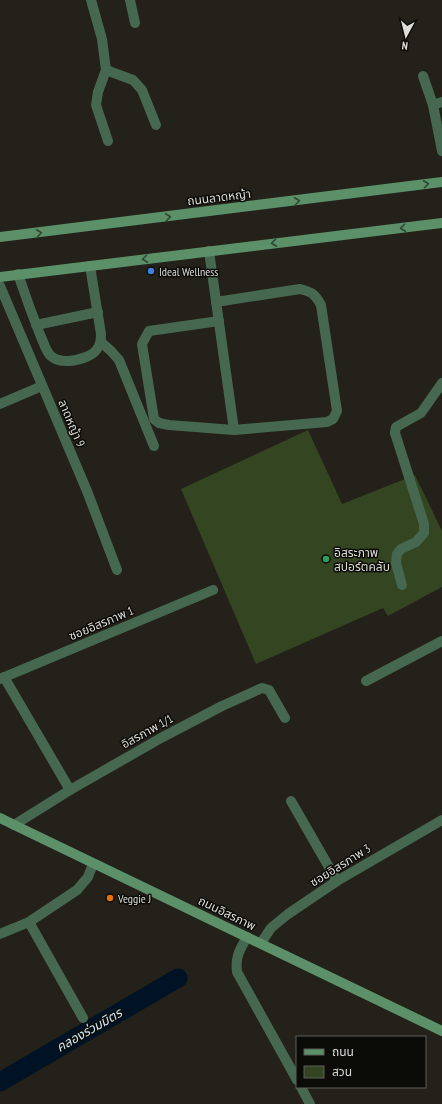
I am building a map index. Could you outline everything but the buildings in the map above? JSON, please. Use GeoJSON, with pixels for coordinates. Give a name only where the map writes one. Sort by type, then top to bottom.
{"type":"FeatureCollection","features":[{"type":"Feature","properties":{"kind":"main road","name":"ถนนลาดหญ้า"},"geometry":{"type":"LineString","coordinates":[[0,237],[442,182]]}},
{"type":"Feature","properties":{"kind":"main road"},"geometry":{"type":"LineString","coordinates":[[0,276],[442,223]]}},
{"type":"Feature","properties":{"kind":"main road","name":"ถนนอิสรภาพ"},"geometry":{"type":"LineString","coordinates":[[0,818],[442,1031]]}},
{"type":"Feature","properties":{"kind":"street"},"geometry":{"type":"LineString","coordinates":[[92,0],[102,39],[106,70],[98,92],[96,105],[108,141]]}},
{"type":"Feature","properties":{"kind":"street"},"geometry":{"type":"LineString","coordinates":[[130,0],[135,23]]}},
{"type":"Feature","properties":{"kind":"street"},"geometry":{"type":"LineString","coordinates":[[106,70],[133,80],[142,90],[156,124]]}},
{"type":"Feature","properties":{"kind":"street"},"geometry":{"type":"LineString","coordinates":[[423,76],[437,104],[442,152]]}},
{"type":"Feature","properties":{"kind":"street"},"geometry":{"type":"LineString","coordinates":[[209,251],[234,430]]}},
{"type":"Feature","properties":{"kind":"street"},"geometry":{"type":"LineString","coordinates":[[18,274],[36,325],[49,354],[54,359],[72,361],[88,357],[98,349],[101,342],[98,312],[90,266]]}},
{"type":"Feature","properties":{"kind":"street","name":"ลาดหญ้า 9"},"geometry":{"type":"LineString","coordinates":[[0,286],[87,491],[117,570]]}},
{"type":"Feature","properties":{"kind":"street"},"geometry":{"type":"LineString","coordinates":[[216,302],[300,289],[310,291],[317,297],[322,305],[336,412],[333,419],[327,422],[234,430],[159,423],[154,419],[142,344],[149,331],[219,322]]}},
{"type":"Feature","properties":{"kind":"street"},"geometry":{"type":"LineString","coordinates":[[36,325],[98,312]]}},
{"type":"Feature","properties":{"kind":"street"},"geometry":{"type":"LineString","coordinates":[[101,342],[119,360],[154,446]]}},
{"type":"Feature","properties":{"kind":"street"},"geometry":{"type":"LineString","coordinates":[[402,585],[396,563],[397,554],[401,549],[416,542],[424,533],[424,524],[395,433],[396,427],[421,413],[442,384]]}},
{"type":"Feature","properties":{"kind":"street"},"geometry":{"type":"LineString","coordinates":[[0,404],[42,386]]}},
{"type":"Feature","properties":{"kind":"street","name":"ซอยอิสรภาพ 1"},"geometry":{"type":"LineString","coordinates":[[2,678],[213,590]]}},
{"type":"Feature","properties":{"kind":"street"},"geometry":{"type":"LineString","coordinates":[[366,680],[442,641]]}},
{"type":"Feature","properties":{"kind":"street"},"geometry":{"type":"LineString","coordinates":[[2,678],[70,790]]}},
{"type":"Feature","properties":{"kind":"street","name":"อิสรภาพ 1/1"},"geometry":{"type":"LineString","coordinates":[[14,825],[70,790],[161,738],[222,706],[262,688],[269,690],[285,718]]}},
{"type":"Feature","properties":{"kind":"street"},"geometry":{"type":"LineString","coordinates":[[292,801],[337,881]]}},
{"type":"Feature","properties":{"kind":"street","name":"ซอยอิสรภาพ 3"},"geometry":{"type":"LineString","coordinates":[[261,943],[271,928],[278,921],[337,881],[442,820]]}},
{"type":"Feature","properties":{"kind":"street"},"geometry":{"type":"LineString","coordinates":[[0,934],[29,922],[77,890],[88,877],[93,864]]}},
{"type":"Feature","properties":{"kind":"street"},"geometry":{"type":"LineString","coordinates":[[29,922],[83,1018]]}},
{"type":"Feature","properties":{"kind":"street"},"geometry":{"type":"LineString","coordinates":[[247,937],[237,956],[237,972],[296,1078]]}},
{"type":"Feature","properties":{"kind":"street"},"geometry":{"type":"LineString","coordinates":[[302,1088],[310,1104]]}},
{"type":"Feature","properties":{"kind":"green space","name":"อิสระภาพ สปอร์ตคลับ"},"geometry":{"type":"Polygon","coordinates":[[[308,430],[342,504],[415,475],[442,531],[442,587],[388,616],[383,608],[256,664],[181,489],[308,430]]]}},
{"type":"Feature","properties":{"kind":"waterway","name":"คลองร่วมมิตร"},"geometry":{"type":"LineString","coordinates":[[0,1082],[178,978]]}},
{"type":"Feature","properties":{"kind":"place","name":"Ideal Wellness"},"geometry":{"type":"Point","coordinates":[151,271]}},
{"type":"Feature","properties":{"kind":"place","name":"อิสระภาพ สปอร์ตคลับ"},"geometry":{"type":"Point","coordinates":[326,559]}},
{"type":"Feature","properties":{"kind":"place","name":"Veggie J"},"geometry":{"type":"Point","coordinates":[110,898]}}]}
